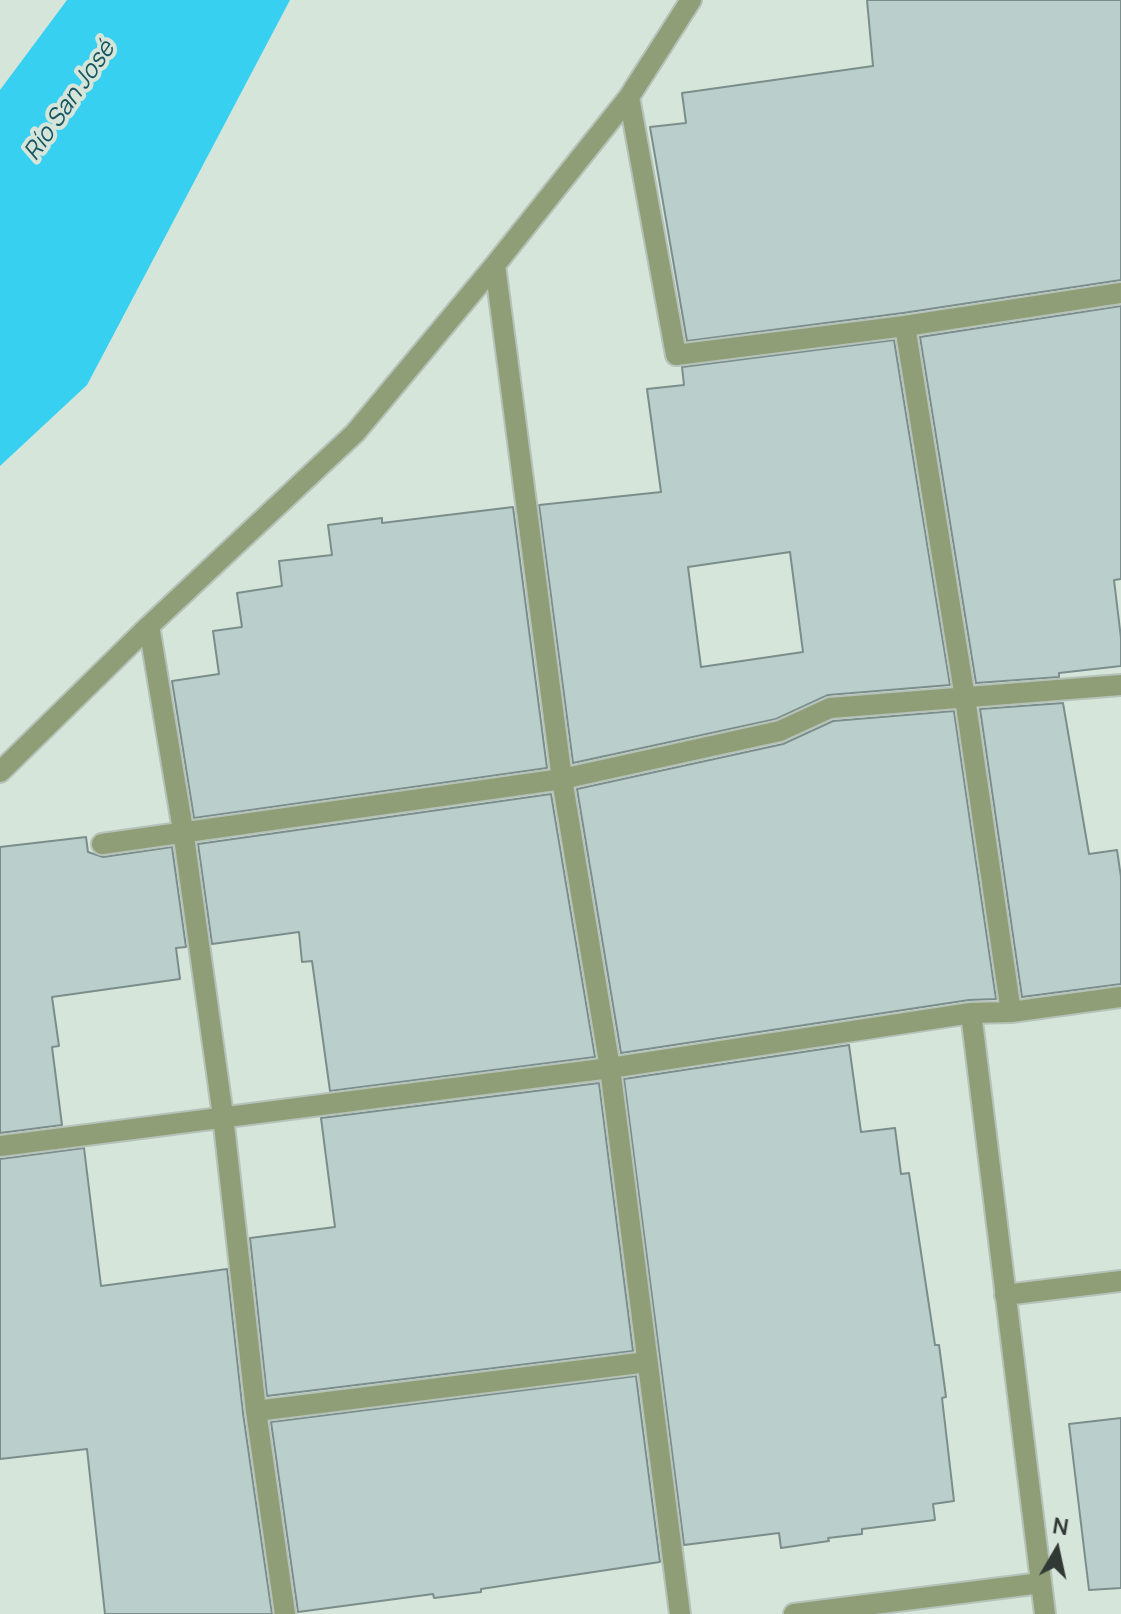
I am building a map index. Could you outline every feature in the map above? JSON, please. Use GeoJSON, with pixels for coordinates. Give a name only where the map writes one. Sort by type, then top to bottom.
{"type":"FeatureCollection","features":[{"type":"Feature","properties":{"kind":"street"},"geometry":{"type":"LineString","coordinates":[[0,772],[149,626],[355,433],[629,97],[691,0]]}},
{"type":"Feature","properties":{"kind":"street"},"geometry":{"type":"LineString","coordinates":[[629,97],[676,355],[905,326],[1121,293]]}},
{"type":"Feature","properties":{"kind":"street"},"geometry":{"type":"LineString","coordinates":[[495,265],[562,779],[610,1068],[680,1614]]}},
{"type":"Feature","properties":{"kind":"street"},"geometry":{"type":"LineString","coordinates":[[905,326],[965,698],[1011,1012]]}},
{"type":"Feature","properties":{"kind":"street"},"geometry":{"type":"LineString","coordinates":[[149,626],[183,830],[223,1116],[256,1411],[285,1614]]}},
{"type":"Feature","properties":{"kind":"street"},"geometry":{"type":"LineString","coordinates":[[102,844],[183,830],[562,779],[780,731],[830,708],[1121,685]]}},
{"type":"Feature","properties":{"kind":"street"},"geometry":{"type":"LineString","coordinates":[[0,1146],[610,1068],[971,1013],[1011,1012],[1121,997]]}},
{"type":"Feature","properties":{"kind":"street"},"geometry":{"type":"LineString","coordinates":[[971,1013],[1045,1614]]}},
{"type":"Feature","properties":{"kind":"street"},"geometry":{"type":"LineString","coordinates":[[1005,1295],[1121,1281]]}},
{"type":"Feature","properties":{"kind":"street"},"geometry":{"type":"LineString","coordinates":[[256,1411],[647,1362]]}},
{"type":"Feature","properties":{"kind":"street"},"geometry":{"type":"LineString","coordinates":[[794,1614],[1041,1583]]}},
{"type":"Feature","properties":{"kind":"water","name":"Río San José"},"geometry":{"type":"Polygon","coordinates":[[[67,0],[290,0],[87,385],[0,466],[0,90],[67,0]]]}},
{"type":"Feature","properties":{"kind":"building"},"geometry":{"type":"Polygon","coordinates":[[[867,0],[1121,0],[1121,280],[687,341],[650,127],[686,123],[682,93],[873,66],[867,0]]]}},
{"type":"Feature","properties":{"kind":"building"},"geometry":{"type":"Polygon","coordinates":[[[1121,306],[1121,579],[1114,580],[1121,666],[1059,673],[1059,677],[976,683],[920,337],[1121,306]]]}},
{"type":"Feature","properties":{"kind":"building"},"geometry":{"type":"Polygon","coordinates":[[[894,340],[950,685],[828,695],[776,719],[573,763],[539,505],[661,492],[647,389],[684,385],[682,367],[894,340]],[[790,552],[688,567],[701,667],[803,652],[790,552]]]}},
{"type":"Feature","properties":{"kind":"building"},"geometry":{"type":"Polygon","coordinates":[[[513,507],[547,768],[194,818],[172,681],[219,674],[213,631],[242,627],[237,593],[282,586],[279,561],[332,555],[328,525],[382,518],[382,523],[513,507]]]}},
{"type":"Feature","properties":{"kind":"building"},"geometry":{"type":"Polygon","coordinates":[[[1063,703],[1089,854],[1117,850],[1121,877],[1121,984],[1022,997],[980,709],[1063,703]]]}},
{"type":"Feature","properties":{"kind":"building"},"geometry":{"type":"Polygon","coordinates":[[[954,711],[996,999],[969,1000],[621,1053],[577,789],[783,744],[833,721],[954,711]]]}},
{"type":"Feature","properties":{"kind":"building"},"geometry":{"type":"Polygon","coordinates":[[[551,794],[595,1057],[330,1091],[312,961],[302,962],[299,932],[212,944],[198,844],[551,794]]]}},
{"type":"Feature","properties":{"kind":"building"},"geometry":{"type":"Polygon","coordinates":[[[86,837],[88,852],[103,857],[172,847],[186,947],[176,948],[180,979],[52,997],[59,1046],[52,1047],[62,1125],[0,1133],[0,847],[86,837]]]}},
{"type":"Feature","properties":{"kind":"building"},"geometry":{"type":"Polygon","coordinates":[[[849,1045],[861,1132],[895,1128],[901,1174],[909,1173],[935,1345],[939,1345],[954,1501],[933,1504],[935,1520],[862,1529],[862,1534],[828,1538],[829,1541],[781,1548],[779,1533],[684,1545],[624,1079],[849,1045]]]}},
{"type":"Feature","properties":{"kind":"building"},"geometry":{"type":"Polygon","coordinates":[[[599,1083],[633,1351],[267,1396],[250,1238],[335,1227],[321,1118],[599,1083]]]}},
{"type":"Feature","properties":{"kind":"building"},"geometry":{"type":"Polygon","coordinates":[[[84,1148],[101,1286],[227,1269],[243,1413],[272,1614],[105,1614],[87,1449],[0,1459],[0,1159],[84,1148]]]}},
{"type":"Feature","properties":{"kind":"building"},"geometry":{"type":"Polygon","coordinates":[[[636,1376],[660,1562],[481,1589],[481,1592],[434,1598],[433,1594],[298,1612],[271,1422],[636,1376]]]}},
{"type":"Feature","properties":{"kind":"building"},"geometry":{"type":"Polygon","coordinates":[[[1121,1418],[1121,1588],[1089,1590],[1069,1424],[1121,1418]]]}}]}
